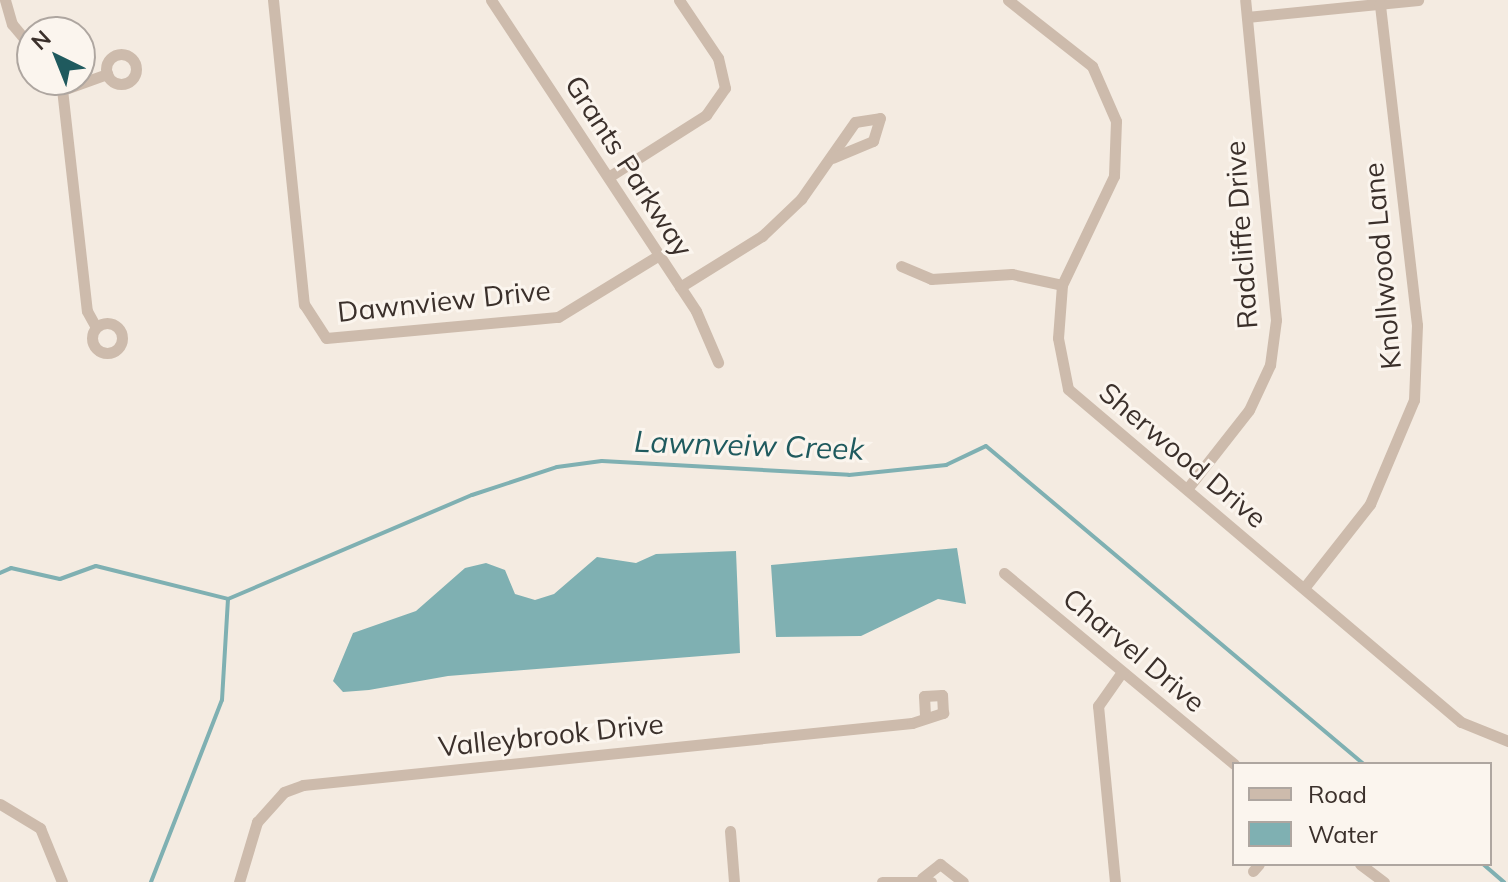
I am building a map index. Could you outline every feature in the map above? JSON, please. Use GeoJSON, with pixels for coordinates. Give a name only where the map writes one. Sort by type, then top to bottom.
{"type":"FeatureCollection","features":[{"type":"Feature","properties":{"kind":"street"},"geometry":{"type":"LineString","coordinates":[[5,0],[16,29]]}},
{"type":"Feature","properties":{"kind":"street","name":"Dawnview Drive"},"geometry":{"type":"LineString","coordinates":[[273,0],[304,304],[326,338],[558,317],[659,255]]}},
{"type":"Feature","properties":{"kind":"street","name":"Grants Parkway"},"geometry":{"type":"LineString","coordinates":[[491,0],[610,176],[680,287],[718,362]]}},
{"type":"Feature","properties":{"kind":"street"},"geometry":{"type":"LineString","coordinates":[[610,176],[706,115],[725,88],[718,58],[679,0]]}},
{"type":"Feature","properties":{"kind":"street","name":"Sherwood Drive"},"geometry":{"type":"LineString","coordinates":[[1008,0],[1092,66],[1116,121],[1114,176],[1062,285],[1058,338],[1068,389],[1461,722],[1508,741]]}},
{"type":"Feature","properties":{"kind":"street","name":"Radcliffe Drive"},"geometry":{"type":"LineString","coordinates":[[1187,489],[1249,410],[1270,365],[1276,320],[1245,0]]}},
{"type":"Feature","properties":{"kind":"street"},"geometry":{"type":"LineString","coordinates":[[1247,17],[1418,0]]}},
{"type":"Feature","properties":{"kind":"street","name":"Knollwood Lane"},"geometry":{"type":"LineString","coordinates":[[1304,588],[1370,504],[1414,400],[1417,325],[1380,4]]}},
{"type":"Feature","properties":{"kind":"street"},"geometry":{"type":"LineString","coordinates":[[96,77],[107,74]]}},
{"type":"Feature","properties":{"kind":"street"},"geometry":{"type":"LineString","coordinates":[[64,96],[87,311],[96,327]]}},
{"type":"Feature","properties":{"kind":"street"},"geometry":{"type":"LineString","coordinates":[[680,287],[769,230],[832,158],[855,122],[880,118],[873,141],[832,158]]}},
{"type":"Feature","properties":{"kind":"street"},"geometry":{"type":"LineString","coordinates":[[901,266],[931,279],[1012,274],[1062,285]]}},
{"type":"Feature","properties":{"kind":"street","name":"Charvel Drive"},"geometry":{"type":"LineString","coordinates":[[1004,573],[1232,762]]}},
{"type":"Feature","properties":{"kind":"street"},"geometry":{"type":"LineString","coordinates":[[1115,882],[1098,706],[1122,672]]}},
{"type":"Feature","properties":{"kind":"street","name":"Valleybrook Drive"},"geometry":{"type":"LineString","coordinates":[[239,882],[257,822],[284,792],[303,785],[912,723],[925,714]]}},
{"type":"Feature","properties":{"kind":"street"},"geometry":{"type":"LineString","coordinates":[[0,804],[40,828],[62,882]]}},
{"type":"Feature","properties":{"kind":"street"},"geometry":{"type":"LineString","coordinates":[[730,831],[734,882]]}},
{"type":"Feature","properties":{"kind":"street"},"geometry":{"type":"LineString","coordinates":[[882,882],[927,880],[940,864],[963,882]]}},
{"type":"Feature","properties":{"kind":"street"},"geometry":{"type":"LineString","coordinates":[[1363,866],[1384,882]]}},
{"type":"Feature","properties":{"kind":"water"},"geometry":{"type":"Polygon","coordinates":[[[957,548],[966,604],[938,599],[861,636],[776,637],[771,565],[957,548]]]}},
{"type":"Feature","properties":{"kind":"water"},"geometry":{"type":"Polygon","coordinates":[[[736,551],[740,653],[448,676],[343,692],[333,681],[353,633],[416,611],[465,568],[486,563],[505,570],[515,594],[535,600],[554,594],[597,557],[636,563],[656,554],[736,551]]]}},
{"type":"Feature","properties":{"kind":"waterway","name":"Lawnveiw Creek"},"geometry":{"type":"LineString","coordinates":[[228,599],[472,495],[557,467],[602,461],[849,475],[946,465],[986,446],[1362,762]]}},
{"type":"Feature","properties":{"kind":"waterway"},"geometry":{"type":"LineString","coordinates":[[0,573],[11,568],[60,579],[96,566],[228,599]]}},
{"type":"Feature","properties":{"kind":"waterway"},"geometry":{"type":"LineString","coordinates":[[151,882],[222,700],[228,599]]}},
{"type":"Feature","properties":{"kind":"waterway","name":"Lawnveiw Creek"},"geometry":{"type":"LineString","coordinates":[[1485,866],[1504,882]]}}]}
